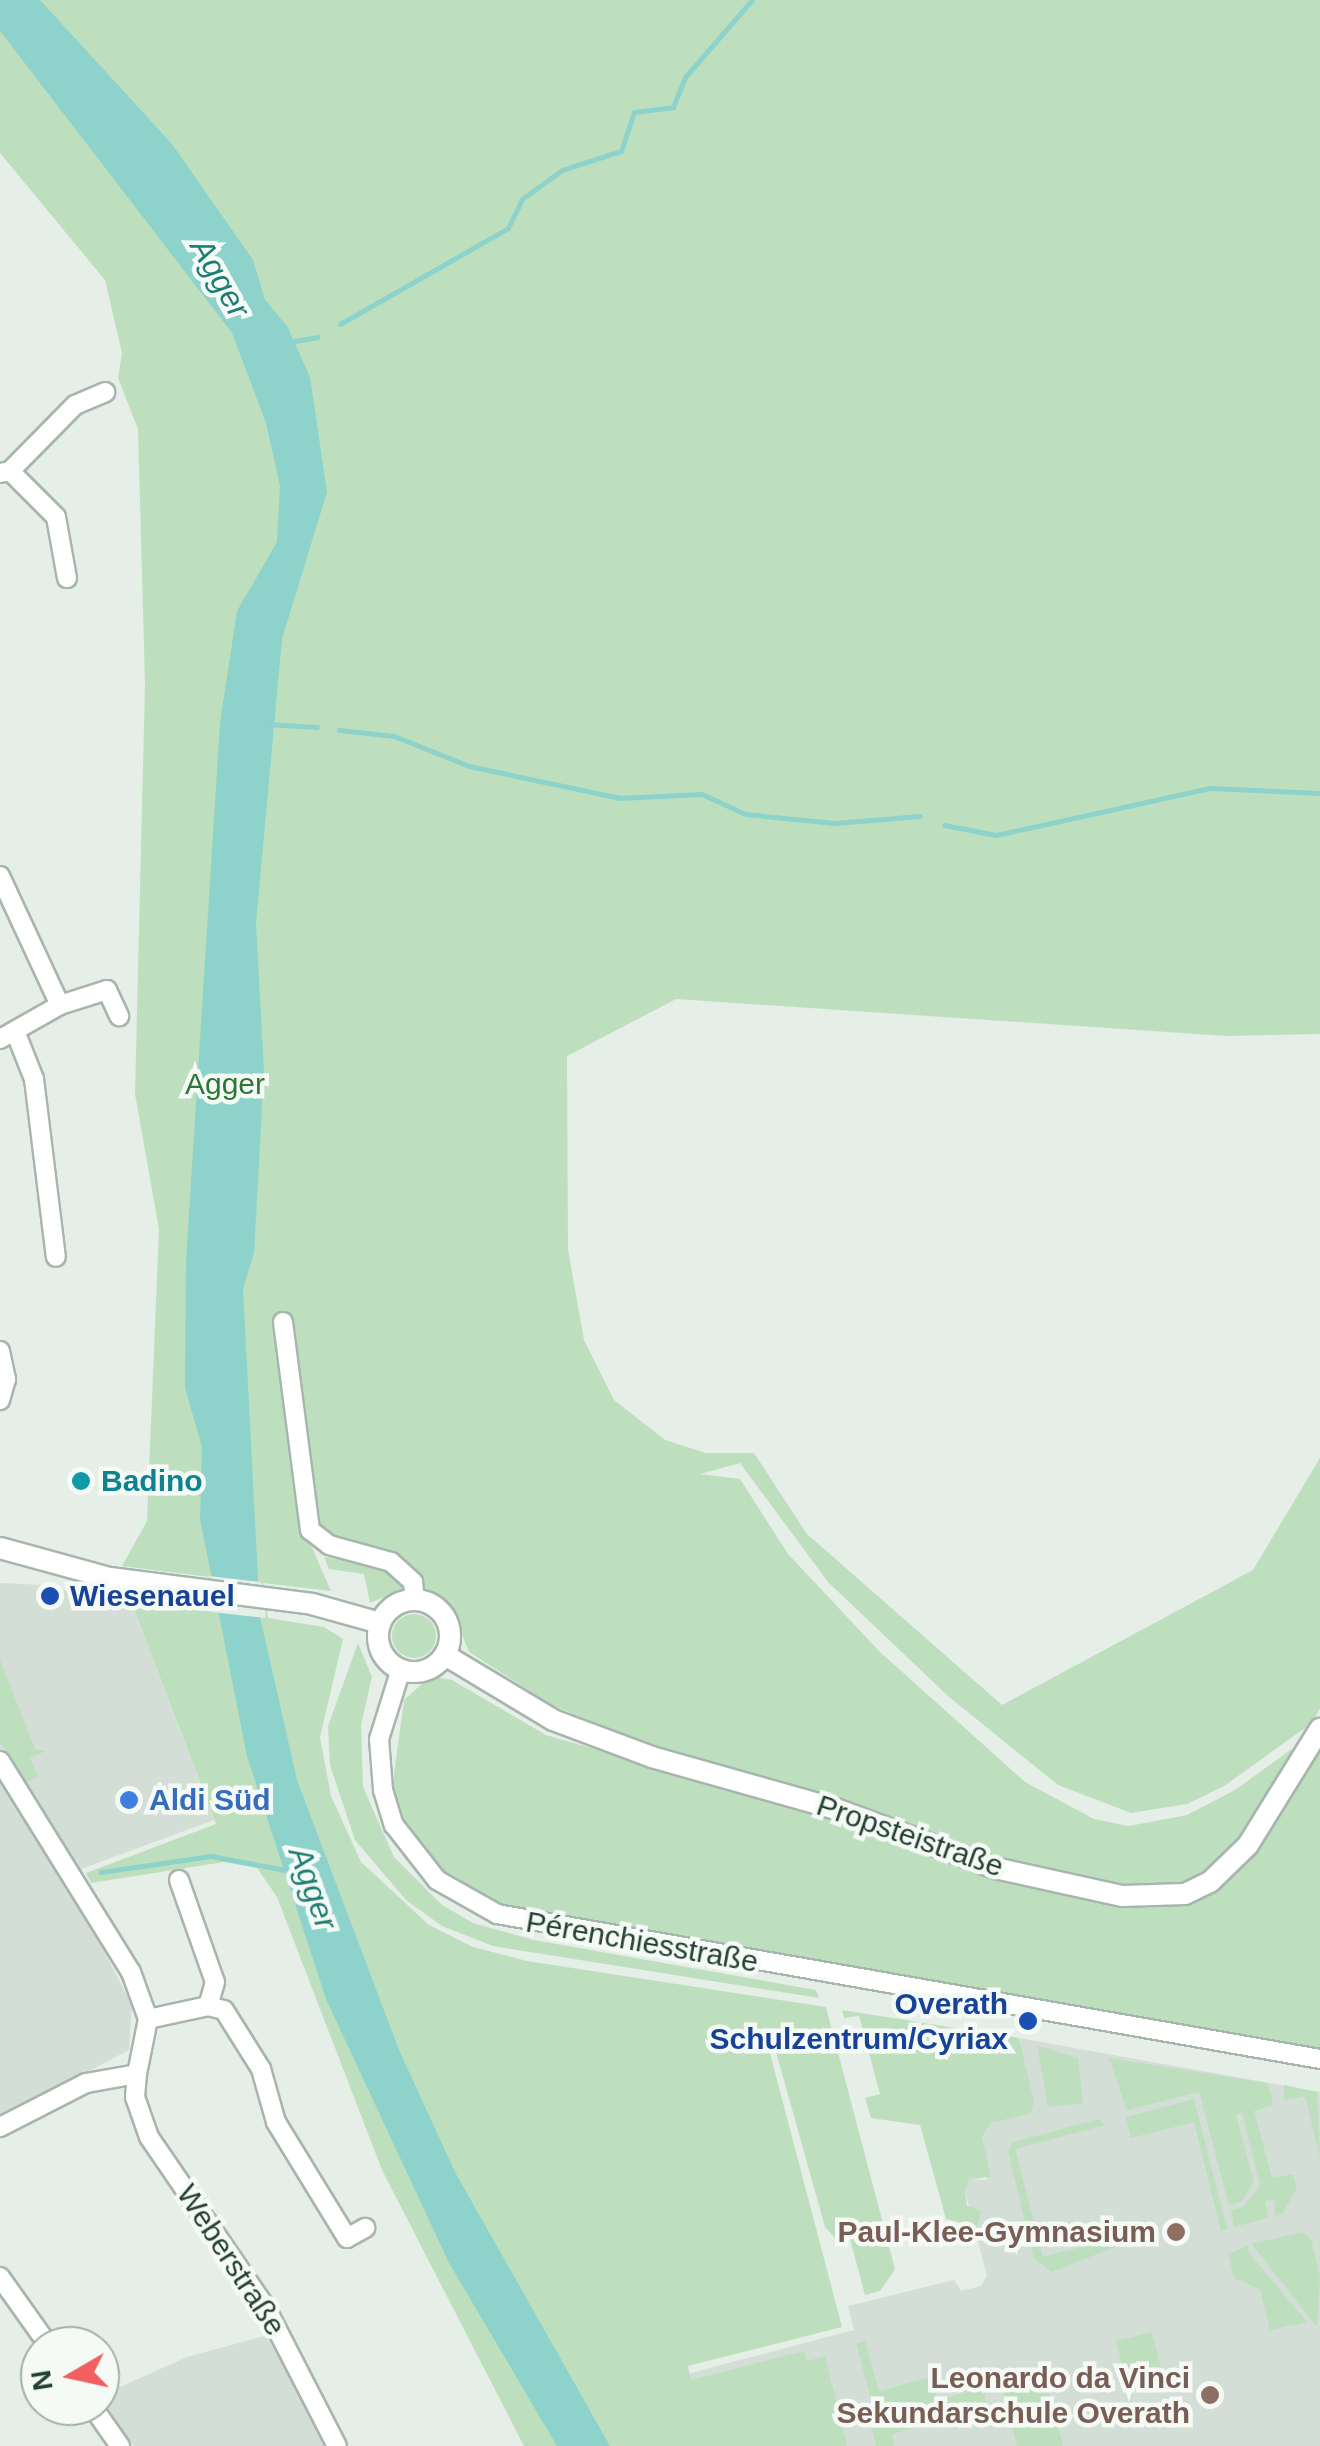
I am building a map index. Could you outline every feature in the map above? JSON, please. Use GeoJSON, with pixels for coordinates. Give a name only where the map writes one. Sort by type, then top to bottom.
{"type":"FeatureCollection","features":[{"type":"Feature","properties":{"kind":"street"},"geometry":{"type":"LineString","coordinates":[[67,578],[56,516],[5,472],[75,404],[105,392]]}},
{"type":"Feature","properties":{"kind":"street"},"geometry":{"type":"LineString","coordinates":[[0,876],[60,1005]]}},
{"type":"Feature","properties":{"kind":"street"},"geometry":{"type":"LineString","coordinates":[[56,1257],[34,1080],[8,1035],[60,1005],[107,990],[119,1016]]}},
{"type":"Feature","properties":{"kind":"street"},"geometry":{"type":"LineString","coordinates":[[284,1322],[310,1530],[329,1545],[391,1562],[413,1582],[415,1600]]}},
{"type":"Feature","properties":{"kind":"street"},"geometry":{"type":"LineString","coordinates":[[0,1351],[6,1379],[0,1400]]}},
{"type":"Feature","properties":{"kind":"street"},"geometry":{"type":"LineString","coordinates":[[0,1548],[167,1587],[312,1604],[380,1623]]}},
{"type":"Feature","properties":{"kind":"street"},"geometry":{"type":"LineString","coordinates":[[415,1600],[434,1606],[448,1622],[445,1655],[425,1670],[401,1670],[382,1653],[380,1623],[398,1603],[415,1600]]}},
{"type":"Feature","properties":{"kind":"street","name":"Propsteistraße"},"geometry":{"type":"LineString","coordinates":[[445,1655],[554,1720],[652,1758],[836,1809],[995,1868],[1122,1896],[1185,1894],[1210,1882],[1248,1845],[1320,1729]]}},
{"type":"Feature","properties":{"kind":"street","name":"Pérenchiesstraße"},"geometry":{"type":"LineString","coordinates":[[401,1670],[379,1739],[383,1790],[394,1825],[436,1880],[497,1914],[1320,2060]]}},
{"type":"Feature","properties":{"kind":"street"},"geometry":{"type":"LineString","coordinates":[[0,1761],[131,1972],[148,2020],[137,2074],[86,2082],[0,2128]]}},
{"type":"Feature","properties":{"kind":"street"},"geometry":{"type":"LineString","coordinates":[[179,1880],[215,1982],[208,2006]]}},
{"type":"Feature","properties":{"kind":"street"},"geometry":{"type":"LineString","coordinates":[[148,2020],[208,2006],[224,2010],[261,2069],[276,2122],[347,2238],[365,2228]]}},
{"type":"Feature","properties":{"kind":"street","name":"Weberstraße"},"geometry":{"type":"LineString","coordinates":[[137,2074],[135,2097],[149,2137],[266,2308],[338,2446]]}},
{"type":"Feature","properties":{"kind":"street"},"geometry":{"type":"LineString","coordinates":[[0,2276],[36,2326]]}},
{"type":"Feature","properties":{"kind":"shaded area"},"geometry":{"type":"Polygon","coordinates":[[[0,1583],[43,1585],[133,1607],[214,1820],[73,1872],[81,1907],[132,2005],[129,2050],[0,2117],[0,1583]]]}},
{"type":"Feature","properties":{"kind":"shaded area"},"geometry":{"type":"Polygon","coordinates":[[[1019,2038],[1320,2092],[1320,2446],[668,2446],[634,2388],[854,2330],[848,2306],[954,2280],[961,2291],[981,2286],[987,2276],[965,2191],[970,2179],[987,2180],[982,2137],[991,2123],[1030,2114],[1019,2038]]]}},
{"type":"Feature","properties":{"kind":"shaded area"},"geometry":{"type":"Polygon","coordinates":[[[279,2332],[343,2446],[134,2446],[120,2425],[120,2387],[187,2357],[279,2332]]]}},
{"type":"Feature","properties":{"kind":"green space"},"geometry":{"type":"Polygon","coordinates":[[[0,0],[1320,0],[1320,1034],[1226,1036],[676,999],[567,1056],[568,1250],[584,1340],[614,1400],[665,1440],[706,1453],[754,1453],[807,1534],[1002,1705],[1253,1570],[1320,1458],[1320,1708],[1312,1723],[1224,1786],[1187,1804],[1131,1813],[1058,1785],[948,1696],[828,1582],[740,1463],[700,1474],[740,1479],[788,1554],[880,1652],[1025,1782],[1094,1819],[1129,1826],[1187,1815],[1235,1790],[1303,1741],[1248,1829],[1212,1869],[1171,1887],[1130,1888],[1023,1867],[653,1747],[552,1705],[469,1652],[452,1610],[427,1595],[417,1570],[399,1556],[307,1536],[331,1591],[263,1583],[268,1618],[324,1627],[343,1639],[320,1737],[331,1796],[361,1862],[429,1925],[473,1947],[527,1961],[826,2007],[895,2269],[880,2291],[865,2295],[849,2235],[835,2238],[825,2227],[773,2041],[767,2042],[842,2327],[688,2366],[691,2380],[804,2351],[807,2361],[825,2356],[847,2446],[524,2446],[382,2170],[277,1897],[257,1868],[224,1862],[91,1883],[86,1873],[216,1824],[135,1612],[136,1604],[216,1612],[210,1577],[122,1566],[147,1521],[159,1229],[135,1094],[145,684],[138,429],[118,378],[122,353],[105,280],[0,153],[0,0]],[[43,7],[260,288],[172,144],[43,7]]]}},
{"type":"Feature","properties":{"kind":"green space"},"geometry":{"type":"Polygon","coordinates":[[[324,1557],[387,1566],[405,1588],[370,1603],[364,1574],[329,1569],[324,1557]]]}},
{"type":"Feature","properties":{"kind":"green space"},"geometry":{"type":"Polygon","coordinates":[[[414,1614],[430,1620],[436,1636],[430,1652],[414,1658],[398,1652],[392,1636],[398,1620],[414,1614]]]}},
{"type":"Feature","properties":{"kind":"green space"},"geometry":{"type":"Polygon","coordinates":[[[358,1643],[372,1677],[361,1725],[363,1787],[394,1857],[442,1905],[473,1923],[534,1940],[816,1990],[819,1998],[493,1946],[442,1926],[406,1900],[355,1840],[330,1765],[328,1726],[358,1643]]]}},
{"type":"Feature","properties":{"kind":"green space"},"geometry":{"type":"Polygon","coordinates":[[[0,1660],[35,1749],[47,1751],[30,1757],[38,1777],[26,1783],[0,1742],[0,1660]]]}},
{"type":"Feature","properties":{"kind":"green space"},"geometry":{"type":"Polygon","coordinates":[[[431,1676],[452,1680],[546,1735],[818,1813],[997,1878],[1146,1908],[1200,1900],[1229,1880],[1246,1863],[1320,1744],[1320,2051],[516,1912],[479,1898],[448,1880],[403,1825],[392,1789],[404,1700],[431,1676]]]}},
{"type":"Feature","properties":{"kind":"green space"},"geometry":{"type":"Polygon","coordinates":[[[842,2010],[1019,2038],[1034,2102],[1030,2114],[991,2123],[982,2137],[991,2177],[970,2179],[965,2191],[967,2206],[981,2210],[978,2227],[946,2219],[920,2125],[871,2118],[865,2098],[880,2094],[859,2016],[844,2018],[842,2010]]]}},
{"type":"Feature","properties":{"kind":"green space"},"geometry":{"type":"Polygon","coordinates":[[[1037,2046],[1078,2058],[1083,2103],[1048,2107],[1037,2046]]]}},
{"type":"Feature","properties":{"kind":"green space"},"geometry":{"type":"Polygon","coordinates":[[[1109,2058],[1268,2083],[1273,2105],[1254,2111],[1272,2178],[1293,2174],[1297,2188],[1282,2214],[1275,2216],[1275,2200],[1265,2201],[1268,2218],[1234,2227],[1231,2210],[1243,2207],[1260,2185],[1242,2113],[1236,2115],[1254,2182],[1242,2201],[1229,2205],[1199,2092],[1127,2110],[1109,2058]]]}},
{"type":"Feature","properties":{"kind":"green space"},"geometry":{"type":"Polygon","coordinates":[[[1284,2085],[1317,2092],[1320,2158],[1305,2096],[1284,2100],[1284,2085]]]}},
{"type":"Feature","properties":{"kind":"green space"},"geometry":{"type":"Polygon","coordinates":[[[1194,2099],[1227,2229],[1221,2231],[1194,2122],[1131,2138],[1126,2117],[1194,2099]]]}},
{"type":"Feature","properties":{"kind":"green space"},"geometry":{"type":"Polygon","coordinates":[[[1099,2119],[1105,2125],[1015,2149],[1043,2257],[1127,2235],[1125,2243],[1052,2272],[1034,2259],[1008,2151],[1013,2142],[1099,2119]]]}},
{"type":"Feature","properties":{"kind":"green space"},"geometry":{"type":"Polygon","coordinates":[[[1302,2232],[1311,2239],[1320,2277],[1317,2327],[1252,2244],[1302,2232]]]}},
{"type":"Feature","properties":{"kind":"green space"},"geometry":{"type":"Polygon","coordinates":[[[1248,2246],[1249,2253],[1307,2322],[1270,2330],[1260,2289],[1234,2278],[1228,2254],[1248,2246]]]}},
{"type":"Feature","properties":{"kind":"green space"},"geometry":{"type":"Polygon","coordinates":[[[1152,2332],[1165,2383],[1129,2392],[1116,2341],[1152,2332]]]}},
{"type":"Feature","properties":{"kind":"green space"},"geometry":{"type":"Polygon","coordinates":[[[865,2341],[879,2391],[931,2377],[938,2400],[984,2388],[986,2409],[892,2434],[894,2446],[876,2446],[872,2429],[878,2425],[856,2343],[865,2341]]]}},
{"type":"Feature","properties":{"kind":"green space"},"geometry":{"type":"Polygon","coordinates":[[[1045,2375],[1063,2446],[1017,2446],[1002,2387],[1045,2375]]]}},
{"type":"Feature","properties":{"kind":"water","name":"Agger"},"geometry":{"type":"Polygon","coordinates":[[[0,0],[40,0],[172,144],[253,260],[265,300],[287,326],[310,377],[327,492],[282,639],[256,923],[264,1072],[254,1253],[243,1289],[260,1617],[297,1780],[399,2050],[455,2172],[610,2446],[557,2446],[449,2263],[326,1999],[247,1756],[200,1519],[202,1447],[185,1388],[186,1261],[220,723],[237,611],[277,542],[280,486],[266,423],[232,333],[0,31],[0,0]]]}},
{"type":"Feature","properties":{"kind":"pier"},"geometry":{"type":"Polygon","coordinates":[[[209,1576],[261,1582],[266,1618],[212,1612],[209,1576]]]}},
{"type":"Feature","properties":{"kind":"waterway"},"geometry":{"type":"LineString","coordinates":[[340,324],[508,228],[522,199],[562,170],[621,151],[634,112],[673,107],[685,77],[752,0]]}},
{"type":"Feature","properties":{"kind":"waterway"},"geometry":{"type":"LineString","coordinates":[[289,342],[318,337]]}},
{"type":"Feature","properties":{"kind":"waterway"},"geometry":{"type":"LineString","coordinates":[[266,724],[317,727]]}},
{"type":"Feature","properties":{"kind":"waterway"},"geometry":{"type":"LineString","coordinates":[[339,730],[394,736],[469,766],[619,798],[702,794],[745,814],[835,823],[920,816]]}},
{"type":"Feature","properties":{"kind":"waterway"},"geometry":{"type":"LineString","coordinates":[[944,825],[996,835],[1210,788],[1320,793]]}},
{"type":"Feature","properties":{"kind":"waterway"},"geometry":{"type":"LineString","coordinates":[[101,1872],[211,1856],[285,1870]]}},
{"type":"Feature","properties":{"kind":"place","name":"Badino"},"geometry":{"type":"Point","coordinates":[81,1481]}},
{"type":"Feature","properties":{"kind":"place","name":"Wiesenauel"},"geometry":{"type":"Point","coordinates":[50,1596]}},
{"type":"Feature","properties":{"kind":"place","name":"Aldi Süd"},"geometry":{"type":"Point","coordinates":[129,1800]}},
{"type":"Feature","properties":{"kind":"place","name":"Overath Schulzentrum/Cyriax"},"geometry":{"type":"Point","coordinates":[1028,2021]}},
{"type":"Feature","properties":{"kind":"place","name":"Paul-Klee-Gymnasium"},"geometry":{"type":"Point","coordinates":[1176,2232]}},
{"type":"Feature","properties":{"kind":"place","name":"Leonardo da Vinci Sekundarschule Overath"},"geometry":{"type":"Point","coordinates":[1210,2395]}}]}
